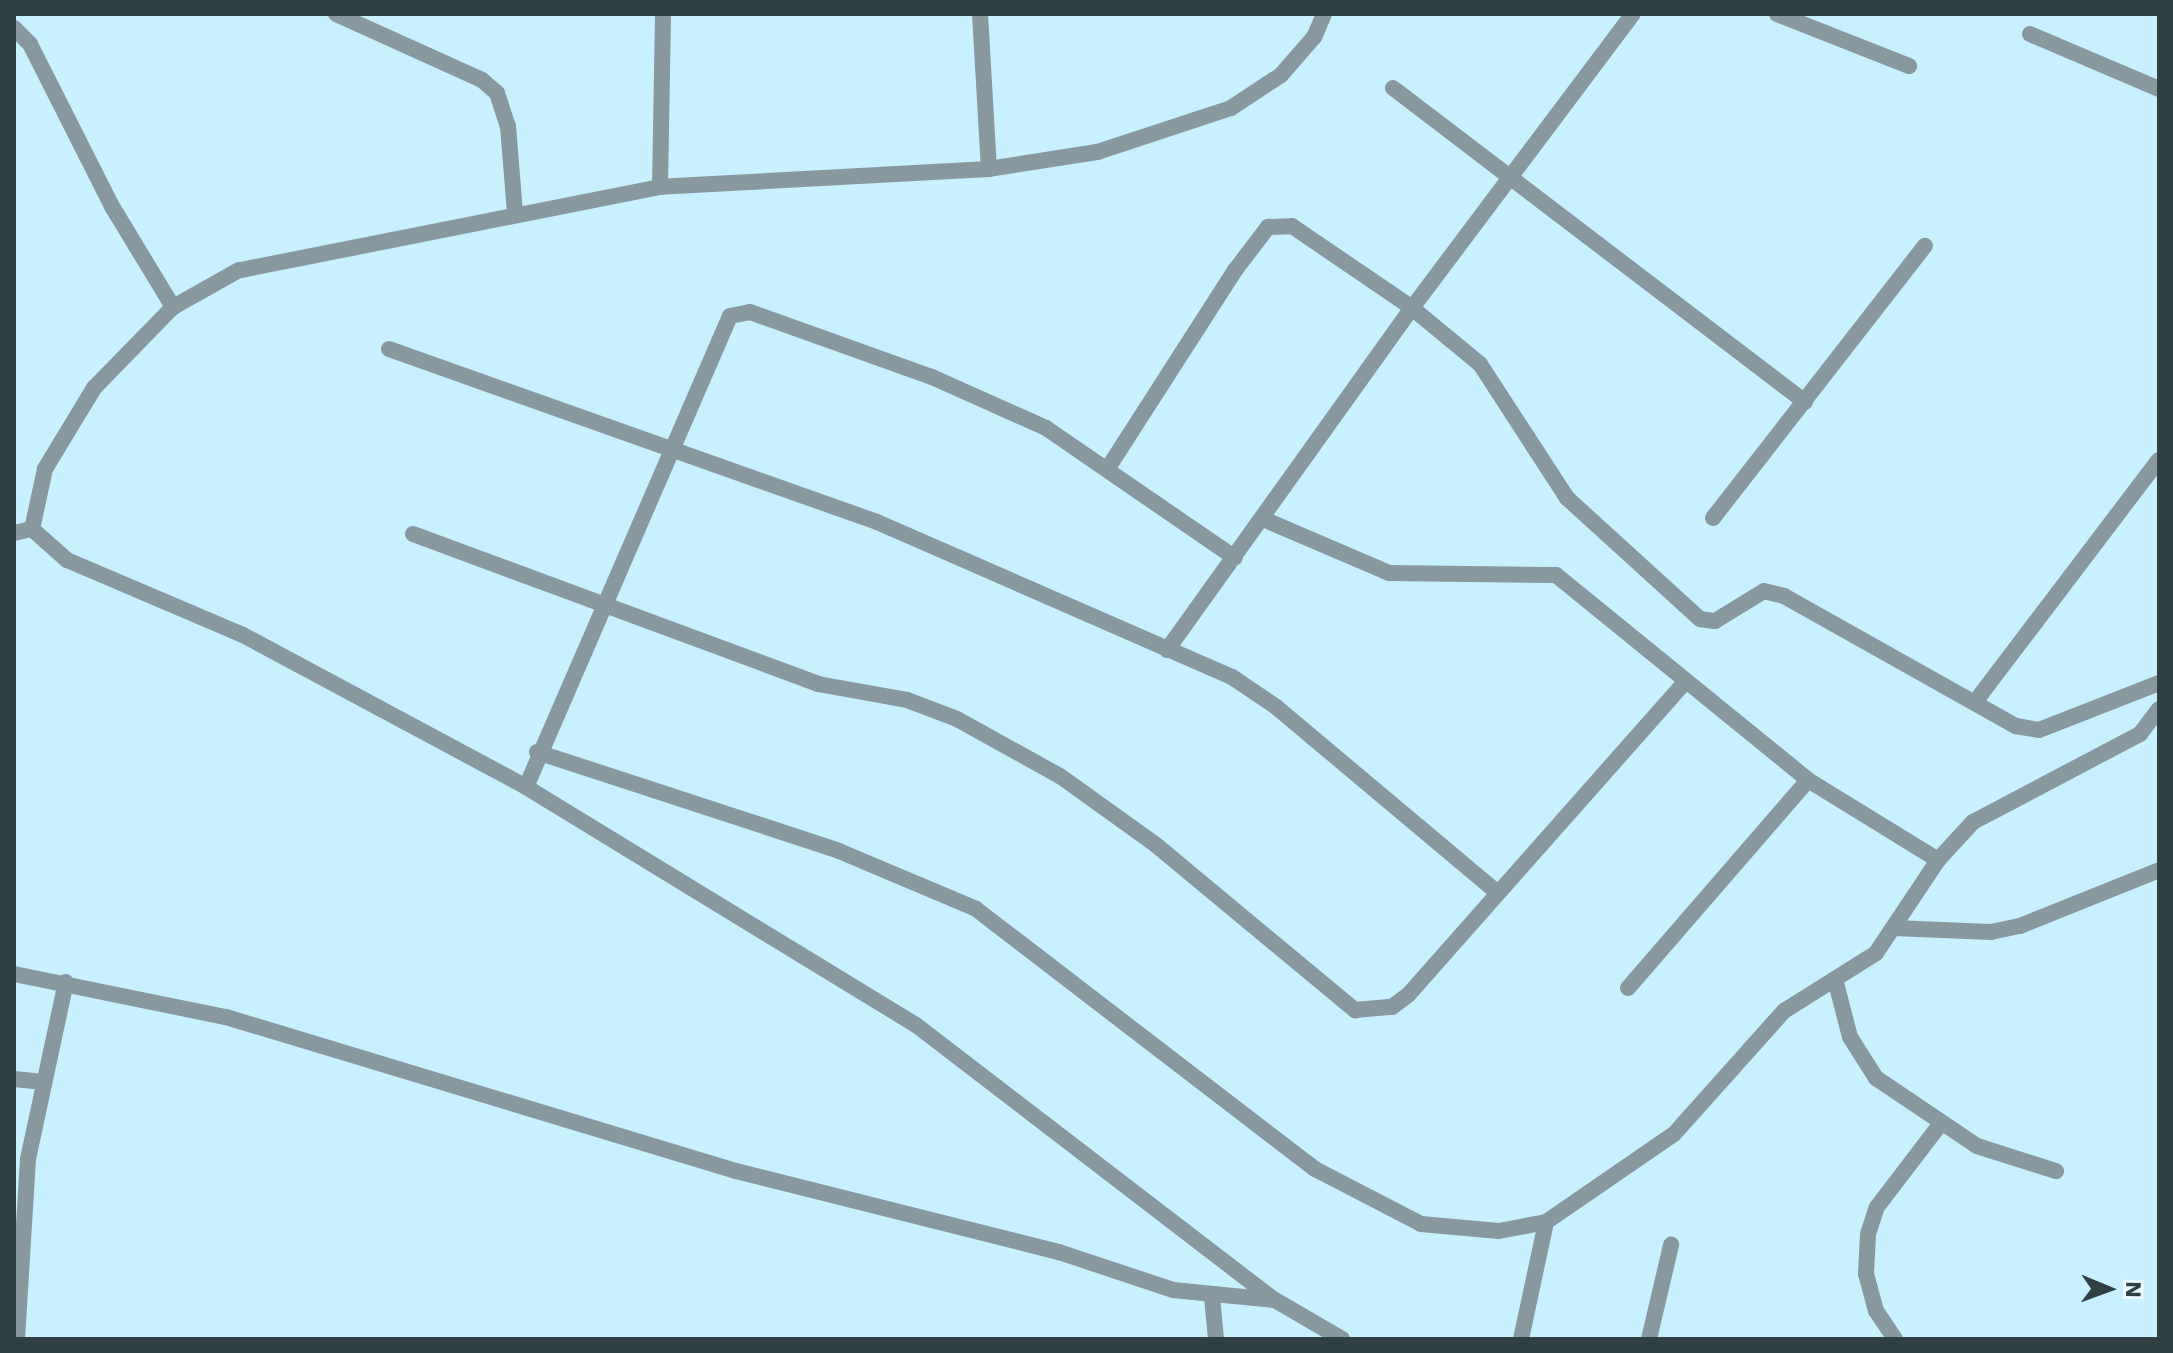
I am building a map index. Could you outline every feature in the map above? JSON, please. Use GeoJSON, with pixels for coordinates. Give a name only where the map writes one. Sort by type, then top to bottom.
{"type":"FeatureCollection","features":[{"type":"Feature","properties":{"kind":"street"},"geometry":{"type":"LineString","coordinates":[[336,14],[482,80],[497,93],[508,126],[515,213]]}},
{"type":"Feature","properties":{"kind":"street"},"geometry":{"type":"LineString","coordinates":[[660,187],[663,14]]}},
{"type":"Feature","properties":{"kind":"street"},"geometry":{"type":"LineString","coordinates":[[980,14],[989,169]]}},
{"type":"Feature","properties":{"kind":"street"},"geometry":{"type":"LineString","coordinates":[[32,529],[45,469],[94,388],[173,307],[239,270],[515,213],[660,187],[989,169],[1097,152],[1231,108],[1281,75],[1314,37],[1324,14]]}},
{"type":"Feature","properties":{"kind":"street"},"geometry":{"type":"LineString","coordinates":[[1167,650],[1412,308],[1515,175],[1633,14]]}},
{"type":"Feature","properties":{"kind":"street"},"geometry":{"type":"LineString","coordinates":[[1777,14],[1909,66]]}},
{"type":"Feature","properties":{"kind":"street"},"geometry":{"type":"LineString","coordinates":[[14,28],[38,58],[113,208],[173,307]]}},
{"type":"Feature","properties":{"kind":"street"},"geometry":{"type":"LineString","coordinates":[[2030,34],[2159,89]]}},
{"type":"Feature","properties":{"kind":"street"},"geometry":{"type":"LineString","coordinates":[[1393,88],[1515,175],[1805,402]]}},
{"type":"Feature","properties":{"kind":"street"},"geometry":{"type":"LineString","coordinates":[[1108,468],[1268,227],[1292,226],[1412,308],[1497,385],[1567,498],[1700,619],[1715,621],[1764,591],[1784,596],[2016,726],[2039,730],[2159,683]]}},
{"type":"Feature","properties":{"kind":"street"},"geometry":{"type":"LineString","coordinates":[[1713,518],[1925,246]]}},
{"type":"Feature","properties":{"kind":"street"},"geometry":{"type":"LineString","coordinates":[[526,787],[537,752],[719,332],[730,316],[750,312],[932,377],[1046,428],[1235,558]]}},
{"type":"Feature","properties":{"kind":"street"},"geometry":{"type":"LineString","coordinates":[[389,349],[877,522],[1232,677],[1275,706],[1497,892]]}},
{"type":"Feature","properties":{"kind":"street"},"geometry":{"type":"LineString","coordinates":[[1975,702],[2159,460]]}},
{"type":"Feature","properties":{"kind":"street"},"geometry":{"type":"LineString","coordinates":[[1263,519],[1389,573],[1556,575],[1684,683],[1808,780],[1938,860]]}},
{"type":"Feature","properties":{"kind":"street"},"geometry":{"type":"LineString","coordinates":[[14,533],[32,529]]}},
{"type":"Feature","properties":{"kind":"street"},"geometry":{"type":"LineString","coordinates":[[32,529],[67,560],[243,635],[526,787],[916,1025],[1275,1300],[1342,1339]]}},
{"type":"Feature","properties":{"kind":"street"},"geometry":{"type":"LineString","coordinates":[[413,534],[818,684],[907,700],[957,719],[1060,776],[1156,845],[1355,1010],[1392,1007],[1409,994],[1684,683]]}},
{"type":"Feature","properties":{"kind":"street"},"geometry":{"type":"LineString","coordinates":[[537,752],[839,851],[976,909],[1235,1111],[1370,1201],[1421,1224],[1462,1232],[1546,1222],[1674,1134],[1784,1011],[1876,953],[1938,860],[1991,809],[2140,734],[2159,709]]}},
{"type":"Feature","properties":{"kind":"street"},"geometry":{"type":"LineString","coordinates":[[1628,988],[1808,780]]}},
{"type":"Feature","properties":{"kind":"street"},"geometry":{"type":"LineString","coordinates":[[1893,928],[1991,932],[2020,926],[2159,870]]}},
{"type":"Feature","properties":{"kind":"street"},"geometry":{"type":"LineString","coordinates":[[14,974],[66,982],[226,1017],[736,1171],[1212,1297],[1275,1300]]}},
{"type":"Feature","properties":{"kind":"street"},"geometry":{"type":"LineString","coordinates":[[1835,979],[1859,1058],[1939,1126],[1977,1146],[2056,1171]]}},
{"type":"Feature","properties":{"kind":"street"},"geometry":{"type":"LineString","coordinates":[[17,1339],[28,1159],[41,1082],[66,982]]}},
{"type":"Feature","properties":{"kind":"street"},"geometry":{"type":"LineString","coordinates":[[14,1079],[41,1082]]}},
{"type":"Feature","properties":{"kind":"street"},"geometry":{"type":"LineString","coordinates":[[1895,1339],[1876,1311],[1866,1274],[1868,1234],[1877,1207],[1939,1126]]}},
{"type":"Feature","properties":{"kind":"street"},"geometry":{"type":"LineString","coordinates":[[1521,1339],[1546,1222]]}},
{"type":"Feature","properties":{"kind":"street"},"geometry":{"type":"LineString","coordinates":[[1649,1339],[1671,1245]]}},
{"type":"Feature","properties":{"kind":"street"},"geometry":{"type":"LineString","coordinates":[[1212,1297],[1216,1339]]}}]}
